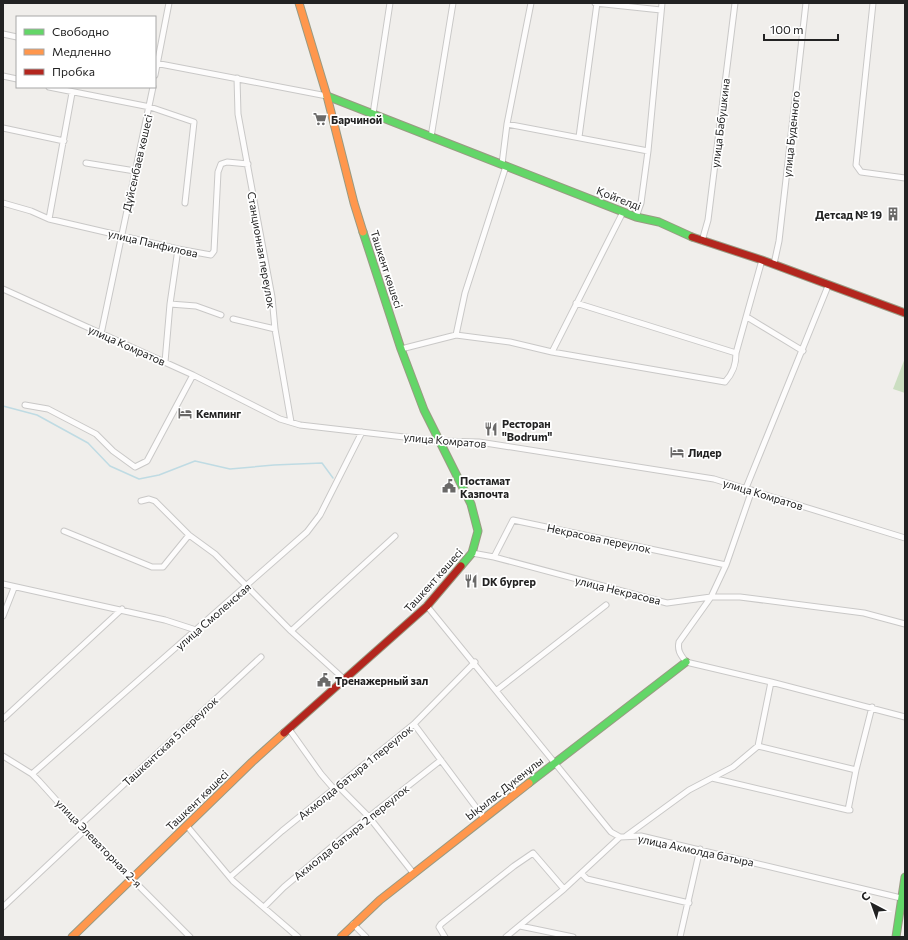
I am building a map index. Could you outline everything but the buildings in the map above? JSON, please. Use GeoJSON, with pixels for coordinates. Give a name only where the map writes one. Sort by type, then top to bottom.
{"type":"FeatureCollection","features":[{"type":"Feature","properties":{"kind":"main road","name":"Ташкент көшесі"},"geometry":{"type":"LineString","coordinates":[[72,937],[252,762],[427,606],[472,553],[478,531],[471,504],[424,410],[401,349],[354,203],[327,96],[298,3]]}},
{"type":"Feature","properties":{"kind":"main road","name":"Қойгелді"},"geometry":{"type":"LineString","coordinates":[[327,96],[636,218],[659,222],[702,241],[774,264],[828,286],[905,313]]}},
{"type":"Feature","properties":{"kind":"main road","name":"Ықылас Дүкенұлы"},"geometry":{"type":"LineString","coordinates":[[341,937],[353,924],[484,818],[686,662]]}},
{"type":"Feature","properties":{"kind":"main road"},"geometry":{"type":"LineString","coordinates":[[896,937],[905,877]]}},
{"type":"Feature","properties":{"kind":"street"},"geometry":{"type":"LineString","coordinates":[[169,3],[156,63],[327,96]]}},
{"type":"Feature","properties":{"kind":"street"},"geometry":{"type":"LineString","coordinates":[[373,114],[390,3]]}},
{"type":"Feature","properties":{"kind":"street"},"geometry":{"type":"LineString","coordinates":[[431,137],[453,3]]}},
{"type":"Feature","properties":{"kind":"street"},"geometry":{"type":"LineString","coordinates":[[456,335],[465,293],[504,165],[507,124],[531,3]]}},
{"type":"Feature","properties":{"kind":"street"},"geometry":{"type":"LineString","coordinates":[[579,137],[596,3],[661,10]]}},
{"type":"Feature","properties":{"kind":"street"},"geometry":{"type":"LineString","coordinates":[[636,218],[641,203],[648,150],[662,3]]}},
{"type":"Feature","properties":{"kind":"street","name":"улица Бабушкина"},"geometry":{"type":"LineString","coordinates":[[702,241],[708,220],[735,3]]}},
{"type":"Feature","properties":{"kind":"street","name":"улица Буденного"},"geometry":{"type":"LineString","coordinates":[[774,264],[780,241],[806,3]]}},
{"type":"Feature","properties":{"kind":"street"},"geometry":{"type":"LineString","coordinates":[[873,3],[856,165],[861,172],[905,178]]}},
{"type":"Feature","properties":{"kind":"street"},"geometry":{"type":"LineString","coordinates":[[3,34],[16,37]]}},
{"type":"Feature","properties":{"kind":"street"},"geometry":{"type":"LineString","coordinates":[[3,76],[16,80]]}},
{"type":"Feature","properties":{"kind":"street","name":"Станционная переулок"},"geometry":{"type":"LineString","coordinates":[[237,78],[238,114],[272,297],[275,329],[291,422]]}},
{"type":"Feature","properties":{"kind":"street"},"geometry":{"type":"LineString","coordinates":[[53,88],[72,93],[150,107],[194,122],[185,203]]}},
{"type":"Feature","properties":{"kind":"street","name":"Дүйсенбаев көшесі"},"geometry":{"type":"LineString","coordinates":[[101,334],[153,88]]}},
{"type":"Feature","properties":{"kind":"street"},"geometry":{"type":"LineString","coordinates":[[49,219],[72,93]]}},
{"type":"Feature","properties":{"kind":"street"},"geometry":{"type":"LineString","coordinates":[[507,124],[648,150]]}},
{"type":"Feature","properties":{"kind":"street"},"geometry":{"type":"LineString","coordinates":[[3,128],[64,141]]}},
{"type":"Feature","properties":{"kind":"street","name":"улица Панфилова"},"geometry":{"type":"LineString","coordinates":[[3,203],[32,211],[49,219],[178,249],[211,255],[214,251],[218,172],[221,164],[227,162],[248,164]]}},
{"type":"Feature","properties":{"kind":"street"},"geometry":{"type":"LineString","coordinates":[[86,164],[135,171]]}},
{"type":"Feature","properties":{"kind":"street"},"geometry":{"type":"LineString","coordinates":[[552,352],[623,212]]}},
{"type":"Feature","properties":{"kind":"street"},"geometry":{"type":"LineString","coordinates":[[165,362],[170,304],[178,249]]}},
{"type":"Feature","properties":{"kind":"street"},"geometry":{"type":"LineString","coordinates":[[401,349],[456,335],[510,342],[552,352],[725,382],[731,375],[736,364],[736,353],[762,260]]}},
{"type":"Feature","properties":{"kind":"street"},"geometry":{"type":"LineString","coordinates":[[746,488],[803,351],[828,286]]}},
{"type":"Feature","properties":{"kind":"street","name":"улица Комратов"},"geometry":{"type":"LineString","coordinates":[[3,289],[193,375],[280,419],[300,425],[439,441],[479,442],[714,479],[905,538]]}},
{"type":"Feature","properties":{"kind":"street"},"geometry":{"type":"LineString","coordinates":[[576,303],[736,353]]}},
{"type":"Feature","properties":{"kind":"street"},"geometry":{"type":"LineString","coordinates":[[170,304],[196,306],[221,315]]}},
{"type":"Feature","properties":{"kind":"street"},"geometry":{"type":"LineString","coordinates":[[746,317],[803,351]]}},
{"type":"Feature","properties":{"kind":"street"},"geometry":{"type":"LineString","coordinates":[[233,319],[275,329]]}},
{"type":"Feature","properties":{"kind":"street"},"geometry":{"type":"LineString","coordinates":[[26,405],[48,409],[96,434],[113,451],[135,466],[146,461],[193,375]]}},
{"type":"Feature","properties":{"kind":"street","name":"улица Смоленская"},"geometry":{"type":"LineString","coordinates":[[32,774],[307,532],[320,515],[362,432]]}},
{"type":"Feature","properties":{"kind":"street"},"geometry":{"type":"LineString","coordinates":[[752,490],[726,565],[711,597],[679,642],[677,648],[686,662],[872,707],[905,717]]}},
{"type":"Feature","properties":{"kind":"street"},"geometry":{"type":"LineString","coordinates":[[141,501],[149,499],[155,501],[189,535],[215,554],[291,631],[345,680]]}},
{"type":"Feature","properties":{"kind":"street","name":"Некрасова переулок"},"geometry":{"type":"LineString","coordinates":[[494,557],[513,520],[726,565]]}},
{"type":"Feature","properties":{"kind":"street"},"geometry":{"type":"LineString","coordinates":[[64,531],[152,567],[163,567],[189,535]]}},
{"type":"Feature","properties":{"kind":"street"},"geometry":{"type":"LineString","coordinates":[[291,631],[395,536]]}},
{"type":"Feature","properties":{"kind":"street","name":"улица Некрасова"},"geometry":{"type":"LineString","coordinates":[[472,553],[494,557],[667,603],[711,597],[740,597],[864,613],[905,624]]}},
{"type":"Feature","properties":{"kind":"street"},"geometry":{"type":"LineString","coordinates":[[3,584],[14,588],[165,620],[196,630]]}},
{"type":"Feature","properties":{"kind":"street"},"geometry":{"type":"LineString","coordinates":[[3,616],[14,588]]}},
{"type":"Feature","properties":{"kind":"street"},"geometry":{"type":"LineString","coordinates":[[497,690],[606,605]]}},
{"type":"Feature","properties":{"kind":"street"},"geometry":{"type":"LineString","coordinates":[[427,606],[475,662],[611,832],[623,837]]}},
{"type":"Feature","properties":{"kind":"street"},"geometry":{"type":"LineString","coordinates":[[3,719],[122,610]]}},
{"type":"Feature","properties":{"kind":"street","name":"Ташкентская 5 переулок"},"geometry":{"type":"LineString","coordinates":[[79,826],[261,657]]}},
{"type":"Feature","properties":{"kind":"street","name":"Акмолда батыра 1 переулок"},"geometry":{"type":"LineString","coordinates":[[230,877],[282,830],[414,724],[475,662]]}},
{"type":"Feature","properties":{"kind":"street"},"geometry":{"type":"LineString","coordinates":[[506,937],[564,890],[623,837],[689,790],[733,767],[758,746],[771,682]]}},
{"type":"Feature","properties":{"kind":"street"},"geometry":{"type":"LineString","coordinates":[[712,778],[850,810],[856,770],[872,707]]}},
{"type":"Feature","properties":{"kind":"street"},"geometry":{"type":"LineString","coordinates":[[414,724],[484,818]]}},
{"type":"Feature","properties":{"kind":"street"},"geometry":{"type":"LineString","coordinates":[[289,729],[336,788],[369,817],[414,874]]}},
{"type":"Feature","properties":{"kind":"street"},"geometry":{"type":"LineString","coordinates":[[758,746],[856,770]]}},
{"type":"Feature","properties":{"kind":"street","name":"улица Элеваторная 2-я"},"geometry":{"type":"LineString","coordinates":[[3,756],[32,774],[79,826],[190,937]]}},
{"type":"Feature","properties":{"kind":"street","name":"Акмолда батыра 2 переулок"},"geometry":{"type":"LineString","coordinates":[[264,907],[284,887],[440,760]]}},
{"type":"Feature","properties":{"kind":"street"},"geometry":{"type":"LineString","coordinates":[[187,826],[230,877],[298,937]]}},
{"type":"Feature","properties":{"kind":"street"},"geometry":{"type":"LineString","coordinates":[[3,907],[84,830]]}},
{"type":"Feature","properties":{"kind":"street","name":"улица Акмолда батыра"},"geometry":{"type":"LineString","coordinates":[[623,837],[641,836],[901,898]]}},
{"type":"Feature","properties":{"kind":"street"},"geometry":{"type":"LineString","coordinates":[[680,937],[689,903],[700,849]]}},
{"type":"Feature","properties":{"kind":"street"},"geometry":{"type":"LineString","coordinates":[[445,937],[439,927],[441,924],[514,866],[533,853],[564,890]]}},
{"type":"Feature","properties":{"kind":"street"},"geometry":{"type":"LineString","coordinates":[[582,874],[587,880],[689,903]]}},
{"type":"Feature","properties":{"kind":"street"},"geometry":{"type":"LineString","coordinates":[[353,924],[366,937]]}},
{"type":"Feature","properties":{"kind":"street"},"geometry":{"type":"LineString","coordinates":[[520,926],[573,937]]}},
{"type":"Feature","properties":{"kind":"green space"},"geometry":{"type":"Polygon","coordinates":[[[905,358],[905,393],[893,389],[905,358]]]}},
{"type":"Feature","properties":{"kind":"waterway"},"geometry":{"type":"LineString","coordinates":[[3,406],[37,415],[88,443],[110,466],[139,479],[159,475],[195,461],[230,469],[322,463],[333,478]]}},
{"type":"Feature","properties":{"kind":"traffic: fast"},"geometry":{"type":"LineString","coordinates":[[327,96],[636,217],[659,222],[692,237]]}},
{"type":"Feature","properties":{"kind":"traffic: fast"},"geometry":{"type":"LineString","coordinates":[[363,232],[401,349],[424,410],[471,504],[478,531],[472,553],[461,566]]}},
{"type":"Feature","properties":{"kind":"traffic: fast"},"geometry":{"type":"LineString","coordinates":[[529,783],[686,662]]}},
{"type":"Feature","properties":{"kind":"traffic: fast"},"geometry":{"type":"LineString","coordinates":[[896,937],[905,877]]}},
{"type":"Feature","properties":{"kind":"traffic: slow"},"geometry":{"type":"LineString","coordinates":[[299,3],[327,96],[354,203],[363,232]]}},
{"type":"Feature","properties":{"kind":"traffic: slow"},"geometry":{"type":"LineString","coordinates":[[72,937],[252,762],[284,733]]}},
{"type":"Feature","properties":{"kind":"traffic: slow"},"geometry":{"type":"LineString","coordinates":[[341,937],[380,900],[529,783]]}},
{"type":"Feature","properties":{"kind":"traffic: jam"},"geometry":{"type":"LineString","coordinates":[[692,237],[762,260],[905,313]]}},
{"type":"Feature","properties":{"kind":"traffic: jam"},"geometry":{"type":"LineString","coordinates":[[284,733],[427,606],[461,566]]}},
{"type":"Feature","properties":{"kind":"place","name":"Барчиной"},"geometry":{"type":"Point","coordinates":[320,119]}},
{"type":"Feature","properties":{"kind":"place","name":"Детсад № 19"},"geometry":{"type":"Point","coordinates":[893,214]}},
{"type":"Feature","properties":{"kind":"place","name":"Кемпинг"},"geometry":{"type":"Point","coordinates":[185,413]}},
{"type":"Feature","properties":{"kind":"place","name":"Ресторан \"Bodrum\""},"geometry":{"type":"Point","coordinates":[491,429]}},
{"type":"Feature","properties":{"kind":"place","name":"Лидер"},"geometry":{"type":"Point","coordinates":[677,452]}},
{"type":"Feature","properties":{"kind":"place","name":"Постамат Казпочта"},"geometry":{"type":"Point","coordinates":[449,486]}},
{"type":"Feature","properties":{"kind":"place","name":"DK бургер"},"geometry":{"type":"Point","coordinates":[471,581]}},
{"type":"Feature","properties":{"kind":"place","name":"Тренажерный зал"},"geometry":{"type":"Point","coordinates":[324,680]}}]}
